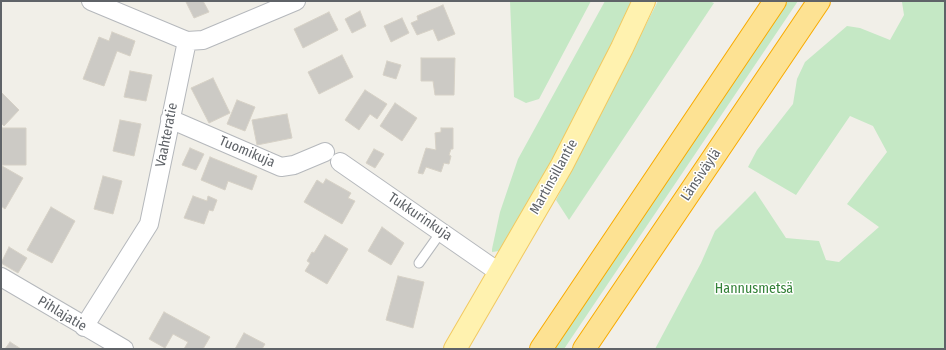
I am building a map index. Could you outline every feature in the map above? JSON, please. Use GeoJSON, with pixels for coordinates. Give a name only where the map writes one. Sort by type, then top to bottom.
{"type":"FeatureCollection","features":[{"type":"Feature","properties":{"kind":"highway"},"geometry":{"type":"LineString","coordinates":[[540,349],[774,1]]}},
{"type":"Feature","properties":{"kind":"highway","name":"Länsiväylä"},"geometry":{"type":"LineString","coordinates":[[584,349],[819,1]]}},
{"type":"Feature","properties":{"kind":"main road","name":"Martinsillantie"},"geometry":{"type":"LineString","coordinates":[[455,349],[562,164],[644,1]]}},
{"type":"Feature","properties":{"kind":"street"},"geometry":{"type":"LineString","coordinates":[[91,1],[187,41],[203,40],[296,1]]}},
{"type":"Feature","properties":{"kind":"street","name":"Vaahteratie"},"geometry":{"type":"LineString","coordinates":[[84,327],[149,224],[187,41]]}},
{"type":"Feature","properties":{"kind":"street","name":"Tuomikuja"},"geometry":{"type":"LineString","coordinates":[[170,119],[281,167],[332,157]]}},
{"type":"Feature","properties":{"kind":"street","name":"Tukkurinkuja"},"geometry":{"type":"LineString","coordinates":[[332,157],[500,273]]}},
{"type":"Feature","properties":{"kind":"street","name":"Pihlajatie"},"geometry":{"type":"LineString","coordinates":[[1,277],[84,327],[124,349]]}},
{"type":"Feature","properties":{"kind":"lane"},"geometry":{"type":"LineString","coordinates":[[420,263],[441,232]]}},
{"type":"Feature","properties":{"kind":"green space"},"geometry":{"type":"Polygon","coordinates":[[[510,1],[591,1],[539,99],[526,103],[514,97],[510,1]]]}},
{"type":"Feature","properties":{"kind":"green space"},"geometry":{"type":"Polygon","coordinates":[[[605,1],[634,1],[562,145],[503,245],[499,251],[492,252],[500,212],[518,159],[605,1]]]}},
{"type":"Feature","properties":{"kind":"green space"},"geometry":{"type":"Polygon","coordinates":[[[658,1],[709,1],[714,3],[569,220],[556,200],[658,1]]]}},
{"type":"Feature","properties":{"kind":"green space"},"geometry":{"type":"Polygon","coordinates":[[[786,1],[798,1],[564,349],[553,349],[786,1]]]}},
{"type":"Feature","properties":{"kind":"green space","name":"Hannusmetsä"},"geometry":{"type":"Polygon","coordinates":[[[900,1],[945,1],[945,349],[655,349],[701,263],[715,231],[755,191],[786,238],[819,241],[826,260],[839,262],[879,227],[847,204],[887,152],[873,126],[850,116],[796,195],[748,167],[757,150],[793,104],[797,79],[805,62],[847,26],[860,28],[890,40],[904,15],[902,2],[900,1]]]}},
{"type":"Feature","properties":{"kind":"building"},"geometry":{"type":"Polygon","coordinates":[[[203,1],[209,12],[194,18],[186,2],[203,1]]]}},
{"type":"Feature","properties":{"kind":"building"},"geometry":{"type":"Polygon","coordinates":[[[443,5],[455,34],[438,41],[433,29],[417,35],[411,23],[418,20],[417,16],[443,5]]]}},
{"type":"Feature","properties":{"kind":"building"},"geometry":{"type":"Polygon","coordinates":[[[360,11],[366,26],[352,33],[345,19],[360,11]]]}},
{"type":"Feature","properties":{"kind":"building"},"geometry":{"type":"Polygon","coordinates":[[[329,12],[338,30],[303,48],[294,29],[329,12]]]}},
{"type":"Feature","properties":{"kind":"building"},"geometry":{"type":"Polygon","coordinates":[[[402,18],[409,33],[391,42],[384,26],[402,18]]]}},
{"type":"Feature","properties":{"kind":"building"},"geometry":{"type":"Polygon","coordinates":[[[112,32],[135,41],[130,56],[117,51],[104,86],[83,79],[99,37],[109,41],[112,32]]]}},
{"type":"Feature","properties":{"kind":"building"},"geometry":{"type":"Polygon","coordinates":[[[342,55],[353,77],[319,94],[308,72],[342,55]]]}},
{"type":"Feature","properties":{"kind":"building"},"geometry":{"type":"Polygon","coordinates":[[[421,58],[455,58],[454,95],[435,95],[433,81],[421,81],[421,58]]]}},
{"type":"Feature","properties":{"kind":"building"},"geometry":{"type":"Polygon","coordinates":[[[387,61],[401,65],[396,79],[383,75],[387,61]]]}},
{"type":"Feature","properties":{"kind":"building"},"geometry":{"type":"Polygon","coordinates":[[[130,71],[152,75],[146,101],[124,97],[130,71]]]}},
{"type":"Feature","properties":{"kind":"building"},"geometry":{"type":"Polygon","coordinates":[[[213,78],[230,113],[209,123],[191,88],[213,78]]]}},
{"type":"Feature","properties":{"kind":"building"},"geometry":{"type":"Polygon","coordinates":[[[365,90],[387,104],[377,119],[370,114],[359,130],[345,120],[365,90]]]}},
{"type":"Feature","properties":{"kind":"building"},"geometry":{"type":"Polygon","coordinates":[[[1,92],[19,110],[4,126],[1,123],[1,92]]]}},
{"type":"Feature","properties":{"kind":"building"},"geometry":{"type":"Polygon","coordinates":[[[237,100],[255,107],[245,131],[227,124],[237,100]]]}},
{"type":"Feature","properties":{"kind":"building"},"geometry":{"type":"Polygon","coordinates":[[[395,103],[417,118],[402,141],[380,126],[395,103]]]}},
{"type":"Feature","properties":{"kind":"building"},"geometry":{"type":"Polygon","coordinates":[[[287,114],[292,138],[257,145],[252,120],[287,114]]]}},
{"type":"Feature","properties":{"kind":"building"},"geometry":{"type":"Polygon","coordinates":[[[120,120],[141,124],[134,156],[113,151],[120,120]]]}},
{"type":"Feature","properties":{"kind":"building"},"geometry":{"type":"Polygon","coordinates":[[[2,128],[26,128],[26,165],[2,165],[2,128]]]}},
{"type":"Feature","properties":{"kind":"building"},"geometry":{"type":"Polygon","coordinates":[[[441,128],[453,128],[453,149],[451,149],[449,155],[451,156],[449,164],[444,163],[441,172],[426,167],[423,174],[418,173],[426,148],[436,150],[435,133],[441,132],[441,128]]]}},
{"type":"Feature","properties":{"kind":"building"},"geometry":{"type":"Polygon","coordinates":[[[190,148],[204,154],[196,170],[182,165],[190,148]]]}},
{"type":"Feature","properties":{"kind":"building"},"geometry":{"type":"Polygon","coordinates":[[[374,149],[384,154],[375,168],[366,163],[374,149]]]}},
{"type":"Feature","properties":{"kind":"building"},"geometry":{"type":"Polygon","coordinates":[[[210,157],[257,176],[252,190],[228,181],[225,190],[201,180],[210,157]]]}},
{"type":"Feature","properties":{"kind":"building"},"geometry":{"type":"Polygon","coordinates":[[[2,166],[23,178],[5,209],[1,206],[2,166]]]}},
{"type":"Feature","properties":{"kind":"building"},"geometry":{"type":"Polygon","coordinates":[[[103,176],[122,181],[113,214],[94,209],[103,176]]]}},
{"type":"Feature","properties":{"kind":"building"},"geometry":{"type":"Polygon","coordinates":[[[326,179],[351,193],[348,198],[355,201],[342,224],[304,202],[317,180],[323,184],[326,179]]]}},
{"type":"Feature","properties":{"kind":"building"},"geometry":{"type":"Polygon","coordinates":[[[193,196],[207,201],[208,196],[217,200],[213,211],[209,210],[204,224],[184,218],[193,196]]]}},
{"type":"Feature","properties":{"kind":"building"},"geometry":{"type":"Polygon","coordinates":[[[51,207],[75,221],[52,263],[27,250],[51,207]]]}},
{"type":"Feature","properties":{"kind":"building"},"geometry":{"type":"Polygon","coordinates":[[[382,227],[404,243],[391,265],[368,251],[382,227]]]}},
{"type":"Feature","properties":{"kind":"building"},"geometry":{"type":"Polygon","coordinates":[[[325,235],[348,249],[327,284],[305,271],[310,263],[307,261],[312,252],[314,253],[325,235]]]}},
{"type":"Feature","properties":{"kind":"building"},"geometry":{"type":"Polygon","coordinates":[[[9,247],[27,258],[18,273],[1,263],[9,247]]]}},
{"type":"Feature","properties":{"kind":"building"},"geometry":{"type":"Polygon","coordinates":[[[398,276],[424,282],[413,328],[386,320],[398,276]]]}},
{"type":"Feature","properties":{"kind":"building"},"geometry":{"type":"Polygon","coordinates":[[[164,312],[210,337],[203,349],[184,349],[188,342],[173,334],[165,348],[149,339],[164,312]]]}},
{"type":"Feature","properties":{"kind":"building"},"geometry":{"type":"Polygon","coordinates":[[[244,333],[265,344],[262,349],[235,349],[244,333]]]}},
{"type":"Feature","properties":{"kind":"building"},"geometry":{"type":"Polygon","coordinates":[[[10,342],[21,349],[5,349],[10,342]]]}}]}
